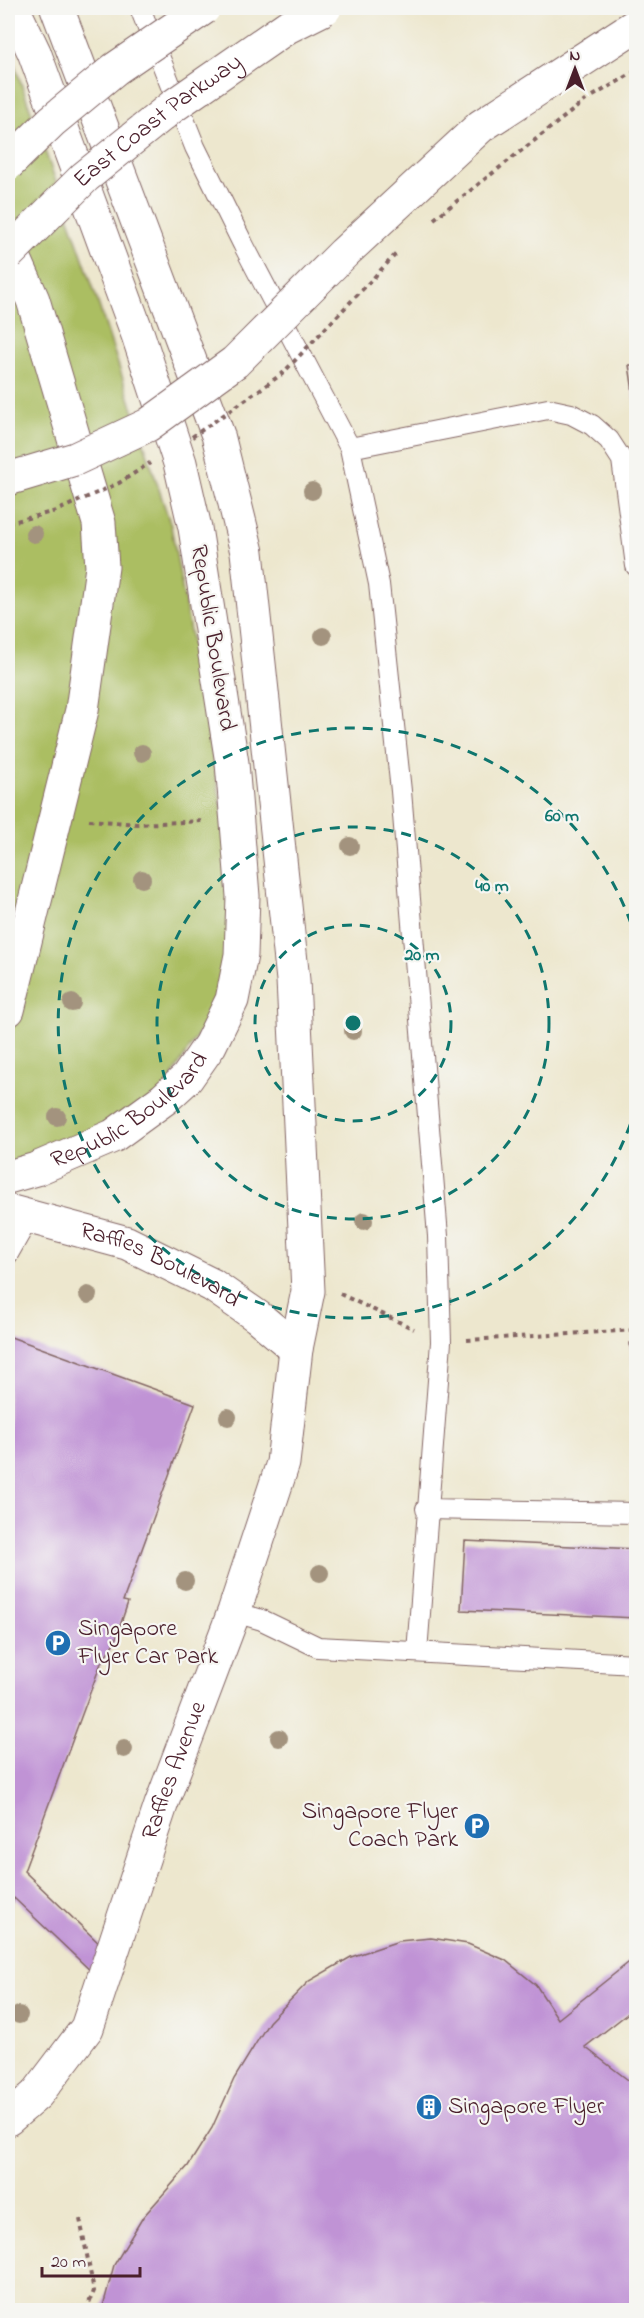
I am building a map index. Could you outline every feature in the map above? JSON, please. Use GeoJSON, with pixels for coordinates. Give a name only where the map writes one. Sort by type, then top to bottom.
{"type":"FeatureCollection","features":[{"type":"Feature","properties":{"kind":"main road","name":"Republic Boulevard"},"geometry":{"type":"LineString","coordinates":[[8,1177],[36,1170],[113,1136],[164,1099],[186,1078],[210,1045],[232,1000],[241,955],[243,896],[232,763],[195,528],[180,463],[138,335],[33,52],[13,8]]}},
{"type":"Feature","properties":{"kind":"main road","name":"Republic Boulevard"},"geometry":{"type":"LineString","coordinates":[[57,8],[218,435],[247,552],[293,980],[323,1292]]}},
{"type":"Feature","properties":{"kind":"main road"},"geometry":{"type":"LineString","coordinates":[[8,164],[52,121],[115,69],[204,8]]}},
{"type":"Feature","properties":{"kind":"main road","name":"East Coast Parkway"},"geometry":{"type":"LineString","coordinates":[[8,254],[85,177],[173,106],[286,27],[325,8]]}},
{"type":"Feature","properties":{"kind":"main road"},"geometry":{"type":"LineString","coordinates":[[8,479],[75,459],[148,425],[235,362],[344,253],[481,126],[636,25]]}},
{"type":"Feature","properties":{"kind":"main road"},"geometry":{"type":"LineString","coordinates":[[8,243],[33,300],[99,524],[102,567],[82,710],[8,1010]]}},
{"type":"Feature","properties":{"kind":"main road","name":"Raffles Boulevard"},"geometry":{"type":"LineString","coordinates":[[18,1214],[127,1243],[138,1248],[212,1285],[258,1317],[296,1349]]}},
{"type":"Feature","properties":{"kind":"main road","name":"Raffles Avenue"},"geometry":{"type":"LineString","coordinates":[[8,2119],[37,2094],[87,2028],[161,1805],[234,1612],[283,1463],[296,1349],[323,1292]]}},
{"type":"Feature","properties":{"kind":"lane"},"geometry":{"type":"LineString","coordinates":[[140,8],[195,147],[248,254],[350,448],[379,584],[398,768],[438,1236],[441,1342],[426,1509],[417,1652]]}},
{"type":"Feature","properties":{"kind":"lane"},"geometry":{"type":"LineString","coordinates":[[350,448],[548,409],[571,414],[601,432],[622,460],[636,566]]}},
{"type":"Feature","properties":{"kind":"lane"},"geometry":{"type":"LineString","coordinates":[[8,1254],[18,1214]]}},
{"type":"Feature","properties":{"kind":"lane"},"geometry":{"type":"LineString","coordinates":[[426,1509],[636,1513]]}},
{"type":"Feature","properties":{"kind":"lane"},"geometry":{"type":"LineString","coordinates":[[234,1612],[262,1620],[318,1647],[636,1664]]}},
{"type":"Feature","properties":{"kind":"path"},"geometry":{"type":"LineString","coordinates":[[82,820],[138,824],[203,822]]}},
{"type":"Feature","properties":{"kind":"path"},"geometry":{"type":"LineString","coordinates":[[323,1292],[441,1342],[636,1330]]}},
{"type":"Feature","properties":{"kind":"path"},"geometry":{"type":"LineString","coordinates":[[80,2219],[94,2290],[86,2310]]}},
{"type":"Feature","properties":{"kind":"green space"},"geometry":{"type":"Polygon","coordinates":[[[8,46],[89,275],[171,526],[225,826],[236,945],[206,1021],[156,1103],[8,1172],[8,46]]]}},
{"type":"Feature","properties":{"kind":"building"},"geometry":{"type":"Polygon","coordinates":[[[629,365],[636,365],[636,405],[635,405],[629,365]]]}},
{"type":"Feature","properties":{"kind":"building","name":"Singapore Flyer Car Park"},"geometry":{"type":"Polygon","coordinates":[[[8,1336],[195,1404],[123,1601],[128,1602],[115,1641],[101,1663],[24,1871],[107,1951],[94,1974],[14,1898],[8,1916],[8,1336]]]}},
{"type":"Feature","properties":{"kind":"building"},"geometry":{"type":"Polygon","coordinates":[[[636,1342],[636,1382],[635,1382],[630,1343],[636,1342]]]}},
{"type":"Feature","properties":{"kind":"building"},"geometry":{"type":"Polygon","coordinates":[[[465,1541],[636,1549],[636,1618],[461,1610],[465,1541]]]}},
{"type":"Feature","properties":{"kind":"building","name":"Singapore Flyer"},"geometry":{"type":"Polygon","coordinates":[[[431,1938],[468,1944],[505,1960],[536,1985],[558,2019],[633,1959],[636,1963],[636,2007],[585,2047],[636,2086],[636,2310],[102,2310],[114,2265],[143,2217],[188,2166],[212,2128],[234,2079],[269,2022],[309,1981],[351,1957],[399,1941],[431,1938]]]}},
{"type":"Feature","properties":{"kind":"place","name":"Singapore Flyer Car Park"},"geometry":{"type":"Point","coordinates":[58,1643]}},
{"type":"Feature","properties":{"kind":"place","name":"Singapore Flyer Coach Park"},"geometry":{"type":"Point","coordinates":[477,1826]}},
{"type":"Feature","properties":{"kind":"place","name":"Singapore Flyer"},"geometry":{"type":"Point","coordinates":[429,2107]}}]}
